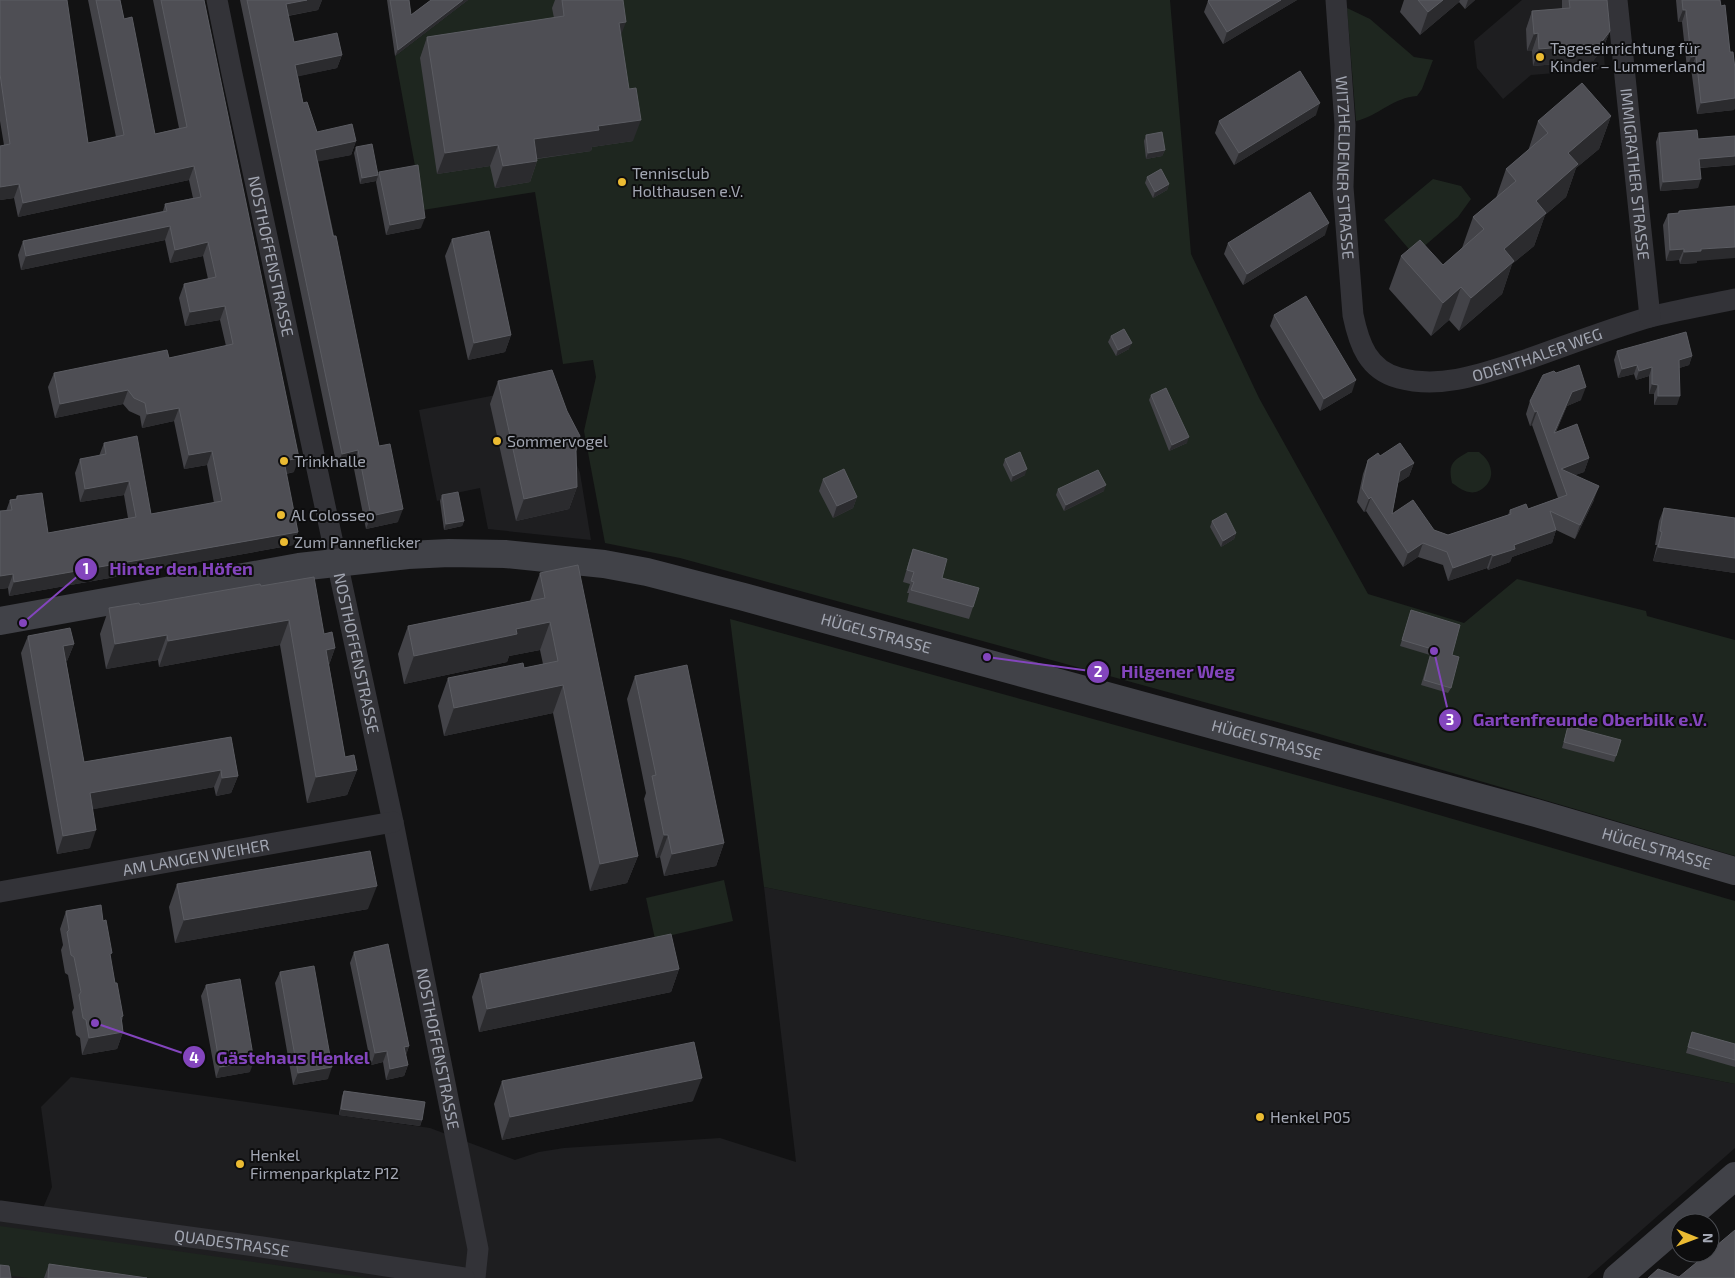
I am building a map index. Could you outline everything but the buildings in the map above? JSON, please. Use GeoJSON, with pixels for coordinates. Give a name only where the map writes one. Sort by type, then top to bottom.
{"type":"FeatureCollection","features":[{"type":"Feature","properties":{"kind":"street","name":"NOSTHOFFENSTRASSE"},"geometry":{"type":"LineString","coordinates":[[217,0],[393,822],[478,1249],[475,1278]]}},
{"type":"Feature","properties":{"kind":"street","name":"WITZHELDENER STRASSE"},"geometry":{"type":"LineString","coordinates":[[1336,0],[1345,125],[1343,187],[1353,315],[1357,335]]}},
{"type":"Feature","properties":{"kind":"street","name":"IMMIGRATHER STRASSE"},"geometry":{"type":"LineString","coordinates":[[1617,0],[1650,317]]}},
{"type":"Feature","properties":{"kind":"street","name":"ODENTHALER WEG"},"geometry":{"type":"LineString","coordinates":[[1357,335],[1368,359],[1391,376],[1419,381],[1444,381],[1490,372],[1650,317],[1735,299]]}},
{"type":"Feature","properties":{"kind":"street","name":"HÜGELSTRASSE"},"geometry":{"type":"LineString","coordinates":[[0,621],[337,562],[408,555],[449,552],[491,553],[604,564],[646,572],[985,662],[1536,813],[1735,870]]}},
{"type":"Feature","properties":{"kind":"street","name":"AM LANGEN WEIHER"},"geometry":{"type":"LineString","coordinates":[[0,892],[393,822]]}},
{"type":"Feature","properties":{"kind":"street"},"geometry":{"type":"LineString","coordinates":[[1617,1278],[1735,1176]]}},
{"type":"Feature","properties":{"kind":"street","name":"QUADESTRASSE"},"geometry":{"type":"LineString","coordinates":[[0,1211],[272,1248],[464,1278]]}},
{"type":"Feature","properties":{"kind":"shaded area"},"geometry":{"type":"Polygon","coordinates":[[[468,0],[1170,0],[1191,254],[1259,398],[1368,594],[1464,623],[1517,579],[1646,611],[1647,616],[1735,640],[1735,856],[1306,730],[680,558],[605,543],[584,431],[596,377],[593,360],[563,364],[535,192],[423,210],[395,56],[468,0]]]}},
{"type":"Feature","properties":{"kind":"shaded area","name":"Tageseinrichtung für Kinder – Lummerland"},"geometry":{"type":"Polygon","coordinates":[[[1522,0],[1600,0],[1605,69],[1531,75],[1503,99],[1477,68],[1474,41],[1522,0]]]}},
{"type":"Feature","properties":{"kind":"shaded area"},"geometry":{"type":"Polygon","coordinates":[[[1347,8],[1370,19],[1414,57],[1433,60],[1422,89],[1417,96],[1393,103],[1364,119],[1356,121],[1347,8]]]}},
{"type":"Feature","properties":{"kind":"shaded area"},"geometry":{"type":"Polygon","coordinates":[[[1433,179],[1461,186],[1471,199],[1458,217],[1414,255],[1384,220],[1433,179]]]}},
{"type":"Feature","properties":{"kind":"shaded area","name":"Sommervogel"},"geometry":{"type":"Polygon","coordinates":[[[547,385],[580,473],[591,540],[488,529],[480,488],[456,493],[456,497],[437,501],[419,410],[547,385]]]}},
{"type":"Feature","properties":{"kind":"shaded area"},"geometry":{"type":"Polygon","coordinates":[[[1468,452],[1479,452],[1490,465],[1490,479],[1485,487],[1477,492],[1464,491],[1452,483],[1452,464],[1468,452]]]}},
{"type":"Feature","properties":{"kind":"shaded area"},"geometry":{"type":"Polygon","coordinates":[[[730,619],[1391,801],[1735,901],[1735,1084],[764,887],[730,619]]]}},
{"type":"Feature","properties":{"kind":"shaded area"},"geometry":{"type":"Polygon","coordinates":[[[724,880],[733,921],[655,939],[646,898],[724,880]]]}},
{"type":"Feature","properties":{"kind":"shaded area","name":"Henkel P05"},"geometry":{"type":"Polygon","coordinates":[[[764,887],[1735,1084],[1735,1148],[1587,1278],[0,1278],[0,1218],[43,1208],[52,1187],[41,1107],[71,1077],[430,1128],[515,1160],[539,1152],[564,1148],[720,1138],[796,1162],[764,887]]]}},
{"type":"Feature","properties":{"kind":"shaded area"},"geometry":{"type":"Polygon","coordinates":[[[0,1226],[368,1278],[28,1278],[0,1274],[0,1226]]]}},
{"type":"Feature","properties":{"kind":"place","name":"Tageseinrichtung für Kinder – Lummerland"},"geometry":{"type":"Point","coordinates":[1540,57]}},
{"type":"Feature","properties":{"kind":"place","name":"Tennisclub Holthausen e.V."},"geometry":{"type":"Point","coordinates":[622,182]}},
{"type":"Feature","properties":{"kind":"place","name":"Sommervogel"},"geometry":{"type":"Point","coordinates":[497,441]}},
{"type":"Feature","properties":{"kind":"place","name":"Trinkhalle"},"geometry":{"type":"Point","coordinates":[284,461]}},
{"type":"Feature","properties":{"kind":"place","name":"Al Colosseo"},"geometry":{"type":"Point","coordinates":[281,515]}},
{"type":"Feature","properties":{"kind":"place","name":"Zum Panneflicker"},"geometry":{"type":"Point","coordinates":[284,542]}},
{"type":"Feature","properties":{"kind":"place","name":"Hinter den Höfen"},"geometry":{"type":"Point","coordinates":[23,623]}},
{"type":"Feature","properties":{"kind":"place","name":"Gartenfreunde Oberbilk e.V."},"geometry":{"type":"Point","coordinates":[1434,651]}},
{"type":"Feature","properties":{"kind":"place","name":"Hilgener Weg"},"geometry":{"type":"Point","coordinates":[987,657]}},
{"type":"Feature","properties":{"kind":"place","name":"Gästehaus Henkel"},"geometry":{"type":"Point","coordinates":[95,1023]}},
{"type":"Feature","properties":{"kind":"place","name":"Henkel P05"},"geometry":{"type":"Point","coordinates":[1260,1117]}},
{"type":"Feature","properties":{"kind":"place","name":"Henkel Firmenparkplatz P12"},"geometry":{"type":"Point","coordinates":[240,1164]}}]}
